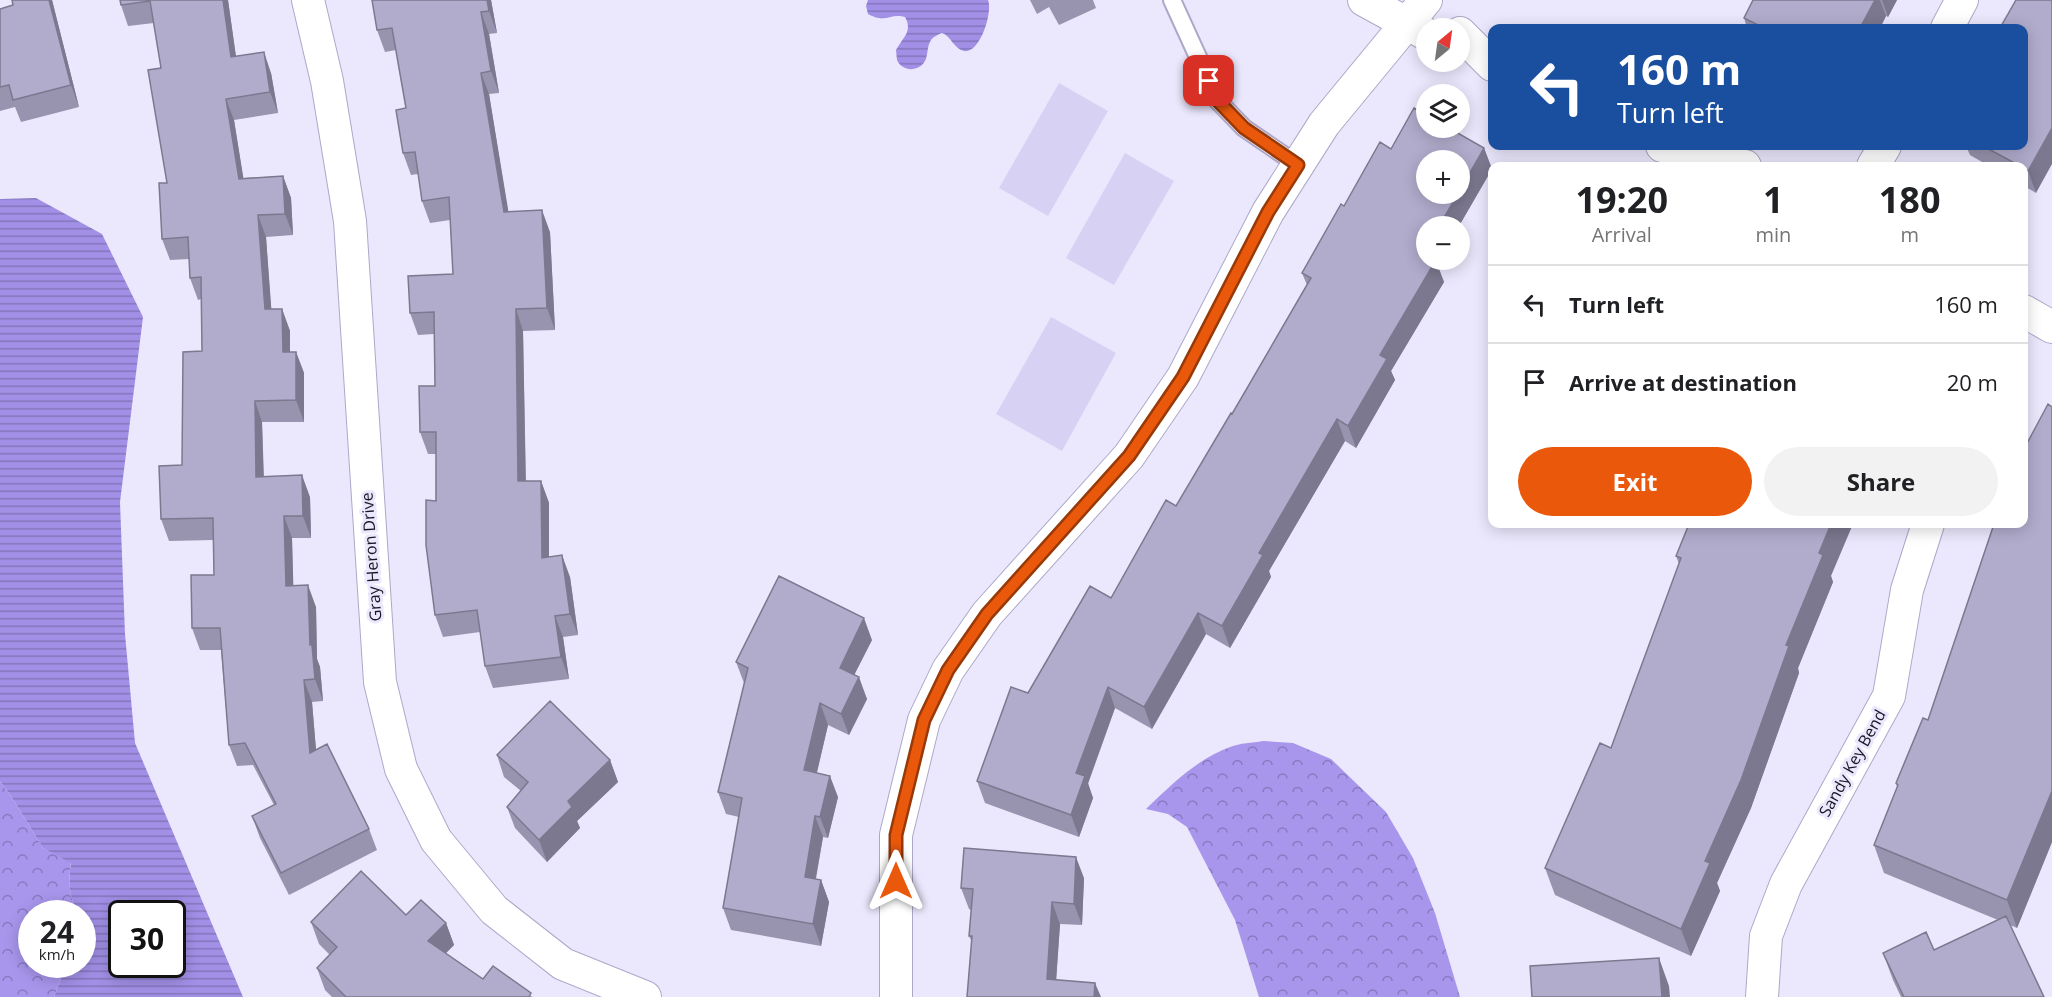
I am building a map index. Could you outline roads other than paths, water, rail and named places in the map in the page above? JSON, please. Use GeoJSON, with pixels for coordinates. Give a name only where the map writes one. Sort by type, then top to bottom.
{"type":"FeatureCollection","features":[{"type":"Feature","properties":{"kind":"street","name":"Gray Heron Drive"},"geometry":{"type":"LineString","coordinates":[[308,0],[327,81],[350,221],[380,682],[401,769],[436,840],[494,910],[563,964],[645,997]]}},
{"type":"Feature","properties":{"kind":"street"},"geometry":{"type":"LineString","coordinates":[[896,997],[896,835],[924,720],[948,670],[987,614],[1129,456],[1183,377],[1268,212],[1324,124],[1421,14],[1364,0]]}},
{"type":"Feature","properties":{"kind":"street"},"geometry":{"type":"LineString","coordinates":[[1949,24],[1962,0]]}},
{"type":"Feature","properties":{"kind":"street"},"geometry":{"type":"LineString","coordinates":[[1470,43],[1488,61]]}},
{"type":"Feature","properties":{"kind":"street"},"geometry":{"type":"LineString","coordinates":[[1470,59],[1488,69]]}},
{"type":"Feature","properties":{"kind":"street"},"geometry":{"type":"LineString","coordinates":[[1679,150],[1728,162]]}},
{"type":"Feature","properties":{"kind":"street","name":"Sandy Key Bend"},"geometry":{"type":"LineString","coordinates":[[1762,997],[1766,936],[1786,884],[1889,696],[1907,590],[1927,528]]}},
{"type":"Feature","properties":{"kind":"lane"},"geometry":{"type":"LineString","coordinates":[[1172,0],[1218,101],[1244,128],[1298,165]]}}]}
